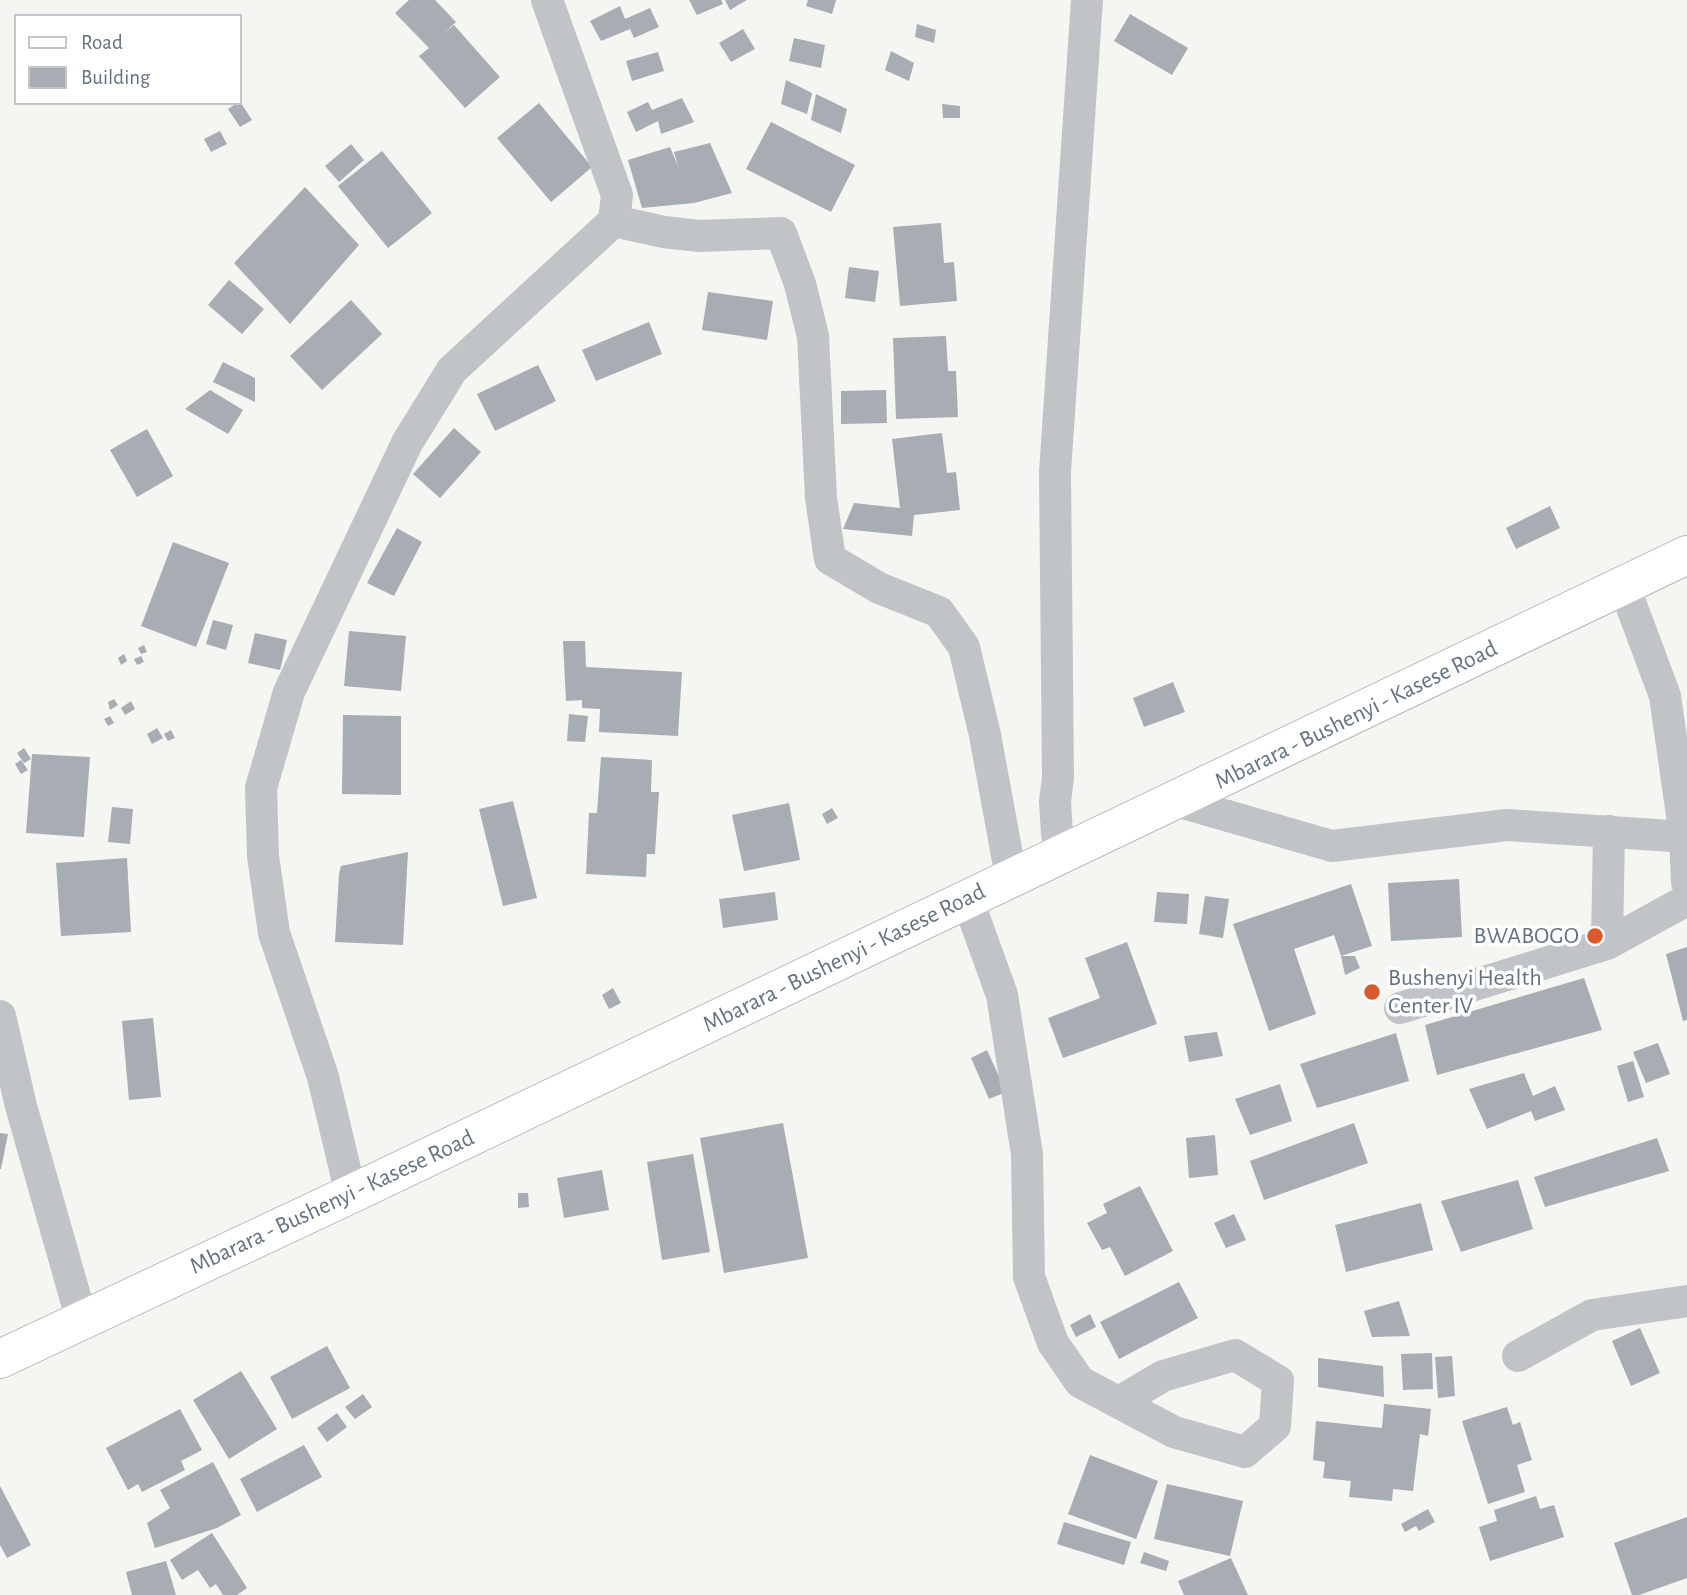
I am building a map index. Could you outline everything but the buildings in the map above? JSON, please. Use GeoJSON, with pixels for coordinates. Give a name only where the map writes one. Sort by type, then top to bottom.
{"type":"FeatureCollection","features":[{"type":"Feature","properties":{"kind":"main road","name":"Mbarara - Bushenyi - Kasese Road"},"geometry":{"type":"LineString","coordinates":[[0,1359],[351,1194],[1011,877],[1176,802],[1687,555]]}},
{"type":"Feature","properties":{"kind":"street"},"geometry":{"type":"LineString","coordinates":[[351,1194],[323,1077],[274,933],[263,856],[261,788],[289,692],[407,443],[452,370],[614,221],[617,195],[547,0]]}},
{"type":"Feature","properties":{"kind":"street"},"geometry":{"type":"LineString","coordinates":[[1062,854],[1057,834],[1055,801],[1058,778],[1055,472],[1087,0]]}},
{"type":"Feature","properties":{"kind":"street"},"geometry":{"type":"LineString","coordinates":[[614,221],[664,232],[699,236],[781,233],[800,284],[813,336],[821,498],[830,559],[879,588],[939,612],[964,647],[985,734],[1011,877]]}},
{"type":"Feature","properties":{"kind":"street"},"geometry":{"type":"LineString","coordinates":[[1624,586],[1665,696],[1686,836],[1687,882]]}},
{"type":"Feature","properties":{"kind":"street"},"geometry":{"type":"LineString","coordinates":[[1176,802],[1332,846],[1507,825],[1686,836]]}},
{"type":"Feature","properties":{"kind":"street"},"geometry":{"type":"LineString","coordinates":[[1607,944],[1609,831]]}},
{"type":"Feature","properties":{"kind":"street"},"geometry":{"type":"LineString","coordinates":[[967,898],[1002,995],[1027,1154],[1029,1277],[1054,1343],[1080,1382],[1174,1432],[1245,1452],[1275,1426],[1278,1381],[1234,1355],[1163,1376],[1119,1402]]}},
{"type":"Feature","properties":{"kind":"street"},"geometry":{"type":"LineString","coordinates":[[1400,1008],[1607,944],[1687,900]]}},
{"type":"Feature","properties":{"kind":"street"},"geometry":{"type":"LineString","coordinates":[[0,1016],[21,1105],[82,1321]]}},
{"type":"Feature","properties":{"kind":"street"},"geometry":{"type":"LineString","coordinates":[[1518,1356],[1592,1315],[1687,1301]]}},
{"type":"Feature","properties":{"kind":"place","name":"BWABOGO"},"geometry":{"type":"Point","coordinates":[1595,936]}},
{"type":"Feature","properties":{"kind":"place","name":"Bushenyi Health Center IV"},"geometry":{"type":"Point","coordinates":[1372,992]}}]}
